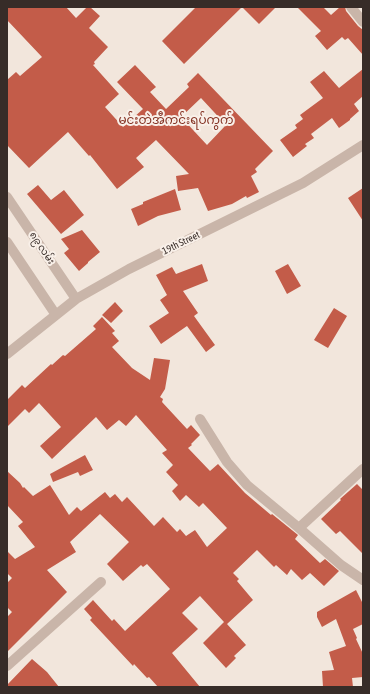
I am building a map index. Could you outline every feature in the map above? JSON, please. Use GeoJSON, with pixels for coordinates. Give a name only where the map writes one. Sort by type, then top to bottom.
{"type":"FeatureCollection","features":[{"type":"Feature","properties":{"kind":"street"},"geometry":{"type":"LineString","coordinates":[[351,7],[363,22]]}},
{"type":"Feature","properties":{"kind":"street","name":"19th Street"},"geometry":{"type":"LineString","coordinates":[[7,354],[76,299],[129,269],[303,183],[363,145]]}},
{"type":"Feature","properties":{"kind":"street","name":"၈၉ လမ်း"},"geometry":{"type":"LineString","coordinates":[[7,196],[76,299]]}},
{"type":"Feature","properties":{"kind":"street"},"geometry":{"type":"LineString","coordinates":[[7,242],[56,315]]}},
{"type":"Feature","properties":{"kind":"street"},"geometry":{"type":"LineString","coordinates":[[200,419],[227,462],[247,486],[299,528],[341,565],[363,580]]}},
{"type":"Feature","properties":{"kind":"street"},"geometry":{"type":"LineString","coordinates":[[299,528],[363,469]]}},
{"type":"Feature","properties":{"kind":"street"},"geometry":{"type":"LineString","coordinates":[[7,666],[101,582]]}},
{"type":"Feature","properties":{"kind":"building"},"geometry":{"type":"Polygon","coordinates":[[[7,7],[66,7],[76,18],[87,7],[90,7],[100,16],[89,28],[108,47],[93,65],[119,94],[105,107],[123,127],[143,109],[117,82],[135,65],[156,87],[150,92],[166,109],[189,87],[187,84],[198,73],[273,151],[255,169],[257,172],[251,176],[259,192],[247,198],[246,196],[232,204],[208,211],[198,188],[178,191],[176,176],[189,174],[156,140],[136,158],[144,167],[117,189],[90,155],[89,156],[68,132],[29,168],[7,145],[7,80],[16,72],[20,76],[42,57],[7,20],[7,7]],[[201,98],[181,117],[207,145],[226,125],[201,98]]]}},
{"type":"Feature","properties":{"kind":"building"},"geometry":{"type":"Polygon","coordinates":[[[196,7],[242,7],[184,64],[162,41],[196,7]]]}},
{"type":"Feature","properties":{"kind":"building"},"geometry":{"type":"Polygon","coordinates":[[[242,7],[276,7],[259,24],[242,7]]]}},
{"type":"Feature","properties":{"kind":"building"},"geometry":{"type":"Polygon","coordinates":[[[297,7],[323,7],[331,15],[340,7],[345,7],[346,11],[363,30],[363,55],[348,38],[345,40],[342,37],[327,50],[315,36],[321,31],[297,7]]]}},
{"type":"Feature","properties":{"kind":"building"},"geometry":{"type":"Polygon","coordinates":[[[363,69],[363,96],[354,104],[359,111],[339,128],[332,118],[311,134],[314,138],[305,144],[307,146],[293,157],[280,140],[297,128],[295,125],[303,119],[300,115],[323,98],[310,82],[324,71],[339,88],[363,69]]]}},
{"type":"Feature","properties":{"kind":"building"},"geometry":{"type":"Polygon","coordinates":[[[38,185],[51,200],[64,190],[84,215],[61,234],[27,194],[38,185]]]}},
{"type":"Feature","properties":{"kind":"building"},"geometry":{"type":"Polygon","coordinates":[[[363,188],[363,221],[348,198],[363,188]]]}},
{"type":"Feature","properties":{"kind":"building"},"geometry":{"type":"Polygon","coordinates":[[[175,189],[181,210],[158,216],[138,226],[131,209],[143,204],[143,202],[175,189]]]}},
{"type":"Feature","properties":{"kind":"building"},"geometry":{"type":"Polygon","coordinates":[[[82,230],[100,252],[79,271],[64,253],[69,249],[61,239],[82,230]]]}},
{"type":"Feature","properties":{"kind":"building"},"geometry":{"type":"Polygon","coordinates":[[[202,264],[208,281],[183,291],[198,313],[194,316],[215,345],[206,352],[187,326],[161,344],[149,326],[169,313],[160,300],[167,295],[156,275],[172,267],[176,274],[202,264]]]}},
{"type":"Feature","properties":{"kind":"building"},"geometry":{"type":"Polygon","coordinates":[[[288,264],[301,286],[287,294],[275,271],[288,264]]]}},
{"type":"Feature","properties":{"kind":"building"},"geometry":{"type":"Polygon","coordinates":[[[115,302],[123,311],[111,323],[102,315],[115,302]]]}},
{"type":"Feature","properties":{"kind":"building"},"geometry":{"type":"Polygon","coordinates":[[[334,308],[347,316],[328,348],[314,340],[334,308]]]}},
{"type":"Feature","properties":{"kind":"building"},"geometry":{"type":"Polygon","coordinates":[[[102,317],[115,331],[112,333],[119,341],[112,347],[132,368],[150,380],[154,358],[170,360],[165,389],[160,397],[163,399],[162,402],[187,429],[191,425],[200,435],[188,448],[210,471],[218,464],[245,493],[298,535],[295,539],[320,563],[325,559],[339,571],[324,586],[310,573],[302,580],[291,569],[287,575],[276,565],[274,567],[257,550],[233,573],[239,579],[237,581],[253,600],[227,624],[246,645],[234,656],[236,658],[226,668],[203,643],[224,622],[200,596],[182,613],[198,629],[172,653],[200,687],[158,687],[134,664],[133,666],[90,620],[92,618],[84,609],[93,600],[112,621],[114,619],[125,631],[170,589],[147,564],[143,567],[141,565],[123,581],[107,564],[129,542],[100,514],[70,542],[76,552],[47,570],[67,592],[7,652],[7,617],[12,612],[7,607],[7,583],[12,578],[7,573],[7,551],[15,559],[35,547],[18,526],[23,522],[7,505],[7,471],[33,496],[50,485],[69,515],[77,507],[81,511],[105,492],[110,498],[115,494],[122,502],[127,497],[154,526],[163,517],[177,532],[180,529],[186,536],[195,530],[207,547],[227,528],[203,503],[199,507],[186,495],[180,501],[172,491],[178,485],[166,472],[173,465],[162,453],[167,450],[136,415],[126,426],[119,420],[107,430],[96,417],[52,459],[40,446],[61,427],[39,403],[29,413],[25,409],[7,427],[7,400],[22,385],[25,388],[51,364],[52,365],[63,355],[65,356],[96,329],[93,326],[102,317]]]}},
{"type":"Feature","properties":{"kind":"building"},"geometry":{"type":"Polygon","coordinates":[[[85,455],[93,470],[80,476],[78,472],[53,482],[50,474],[85,455]]]}},
{"type":"Feature","properties":{"kind":"building"},"geometry":{"type":"Polygon","coordinates":[[[357,484],[363,490],[363,554],[340,531],[336,534],[321,519],[357,484]]]}},
{"type":"Feature","properties":{"kind":"building"},"geometry":{"type":"Polygon","coordinates":[[[356,590],[363,604],[363,624],[353,629],[363,654],[363,677],[352,678],[353,687],[323,687],[322,671],[334,670],[329,652],[346,646],[336,619],[322,627],[317,617],[317,612],[356,590]]]}},
{"type":"Feature","properties":{"kind":"building"},"geometry":{"type":"Polygon","coordinates":[[[32,659],[47,672],[59,687],[7,687],[7,685],[32,659]]]}},
{"type":"Feature","properties":{"kind":"district","name":"မင်းတဲအီကင်းရပ်ကွက်"},"geometry":{"type":"Point","coordinates":[176,120]}}]}
